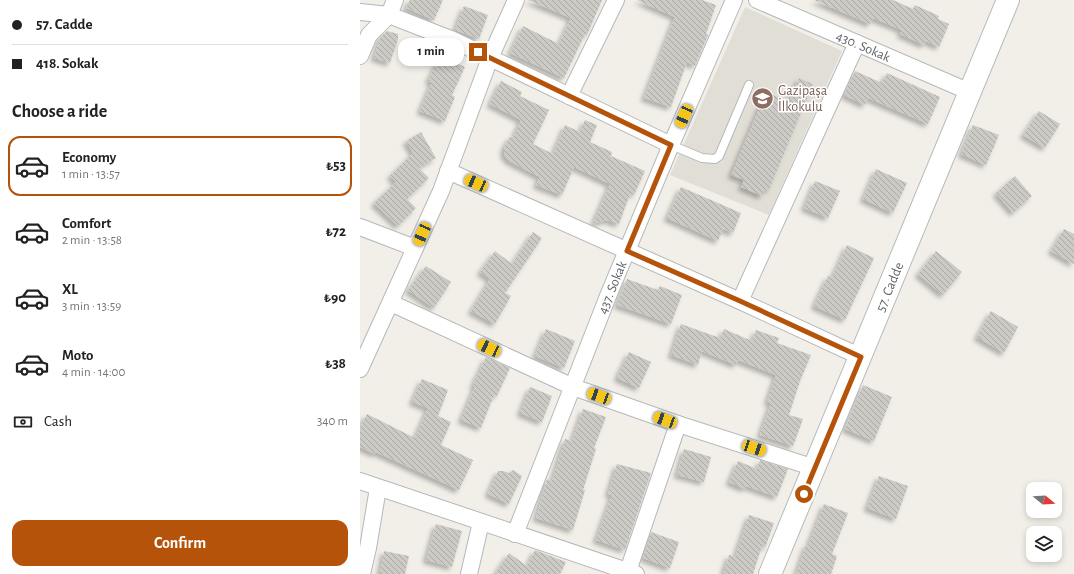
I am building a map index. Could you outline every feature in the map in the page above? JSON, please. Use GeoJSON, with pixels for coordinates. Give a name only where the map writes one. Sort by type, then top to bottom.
{"type":"FeatureCollection","features":[{"type":"Feature","properties":{"kind":"street"},"geometry":{"type":"LineString","coordinates":[[360,56],[369,35],[389,15],[395,0]]}},
{"type":"Feature","properties":{"kind":"street"},"geometry":{"type":"LineString","coordinates":[[360,369],[441,191],[490,58],[516,0]]}},
{"type":"Feature","properties":{"kind":"street"},"geometry":{"type":"LineString","coordinates":[[569,96],[616,0]]}},
{"type":"Feature","properties":{"kind":"street","name":"437. Sokak"},"geometry":{"type":"LineString","coordinates":[[515,534],[627,251],[734,0]]}},
{"type":"Feature","properties":{"kind":"street","name":"430. Sokak"},"geometry":{"type":"LineString","coordinates":[[757,0],[970,92]]}},
{"type":"Feature","properties":{"kind":"street","name":"57. Cadde"},"geometry":{"type":"LineString","coordinates":[[770,574],[1008,0]]}},
{"type":"Feature","properties":{"kind":"street"},"geometry":{"type":"LineString","coordinates":[[360,12],[389,15],[453,40],[671,145]]}},
{"type":"Feature","properties":{"kind":"street"},"geometry":{"type":"LineString","coordinates":[[740,301],[857,43]]}},
{"type":"Feature","properties":{"kind":"street"},"geometry":{"type":"LineString","coordinates":[[448,171],[740,301],[861,357]]}},
{"type":"Feature","properties":{"kind":"street"},"geometry":{"type":"LineString","coordinates":[[360,227],[415,248]]}},
{"type":"Feature","properties":{"kind":"street"},"geometry":{"type":"LineString","coordinates":[[391,303],[572,387],[678,424],[815,468]]}},
{"type":"Feature","properties":{"kind":"street"},"geometry":{"type":"LineString","coordinates":[[360,481],[632,573],[678,424]]}},
{"type":"Feature","properties":{"kind":"street"},"geometry":{"type":"LineString","coordinates":[[362,574],[378,488]]}},
{"type":"Feature","properties":{"kind":"street"},"geometry":{"type":"LineString","coordinates":[[469,574],[481,522]]}},
{"type":"Feature","properties":{"kind":"lane"},"geometry":{"type":"LineString","coordinates":[[671,145],[702,158],[715,160],[719,156],[749,85]]}},
{"type":"Feature","properties":{"kind":"shaded area","name":"Gazipaşa İlkokulu"},"geometry":{"type":"Polygon","coordinates":[[[745,7],[842,51],[769,215],[670,175],[745,7]]]}},
{"type":"Feature","properties":{"kind":"building"},"geometry":{"type":"Polygon","coordinates":[[[410,0],[443,0],[434,20],[406,8],[410,0]]]}},
{"type":"Feature","properties":{"kind":"building"},"geometry":{"type":"Polygon","coordinates":[[[528,0],[602,0],[587,35],[585,34],[564,78],[510,53],[523,26],[559,44],[571,18],[528,0]]]}},
{"type":"Feature","properties":{"kind":"building"},"geometry":{"type":"Polygon","coordinates":[[[637,0],[702,0],[716,5],[706,34],[708,35],[695,66],[687,62],[671,107],[644,98],[675,17],[637,0]]]}},
{"type":"Feature","properties":{"kind":"building"},"geometry":{"type":"Polygon","coordinates":[[[814,0],[893,0],[913,9],[915,5],[939,16],[938,19],[949,24],[939,47],[926,41],[924,45],[900,34],[902,30],[873,18],[870,24],[814,0]]]}},
{"type":"Feature","properties":{"kind":"building"},"geometry":{"type":"Polygon","coordinates":[[[464,6],[488,15],[479,39],[455,30],[464,6]]]}},
{"type":"Feature","properties":{"kind":"building"},"geometry":{"type":"Polygon","coordinates":[[[387,31],[398,34],[398,39],[390,63],[374,58],[380,38],[387,31]]]}},
{"type":"Feature","properties":{"kind":"building"},"geometry":{"type":"Polygon","coordinates":[[[440,56],[465,67],[452,95],[455,97],[445,121],[420,111],[432,82],[428,81],[440,56]]]}},
{"type":"Feature","properties":{"kind":"building"},"geometry":{"type":"Polygon","coordinates":[[[855,71],[882,83],[887,73],[940,97],[928,124],[868,98],[865,105],[844,95],[855,71]]]}},
{"type":"Feature","properties":{"kind":"building"},"geometry":{"type":"Polygon","coordinates":[[[799,78],[813,84],[769,190],[765,189],[762,196],[741,187],[744,180],[731,175],[766,92],[789,102],[799,78]]]}},
{"type":"Feature","properties":{"kind":"building"},"geometry":{"type":"Polygon","coordinates":[[[501,81],[522,92],[520,96],[549,110],[533,144],[553,154],[565,125],[580,132],[585,120],[597,125],[590,142],[612,152],[611,156],[645,171],[634,195],[630,194],[619,224],[607,220],[593,224],[610,184],[574,167],[562,195],[536,185],[540,177],[509,161],[504,155],[504,148],[509,138],[514,136],[521,120],[490,104],[501,81]]]}},
{"type":"Feature","properties":{"kind":"building"},"geometry":{"type":"Polygon","coordinates":[[[1039,111],[1060,124],[1045,148],[1023,135],[1039,111]]]}},
{"type":"Feature","properties":{"kind":"building"},"geometry":{"type":"Polygon","coordinates":[[[973,125],[999,135],[986,165],[961,154],[973,125]]]}},
{"type":"Feature","properties":{"kind":"building"},"geometry":{"type":"Polygon","coordinates":[[[421,132],[436,158],[419,168],[429,178],[407,199],[416,208],[398,226],[374,203],[396,182],[390,176],[413,153],[406,141],[421,132]]]}},
{"type":"Feature","properties":{"kind":"building"},"geometry":{"type":"Polygon","coordinates":[[[876,169],[907,183],[893,213],[863,199],[876,169]]]}},
{"type":"Feature","properties":{"kind":"building"},"geometry":{"type":"Polygon","coordinates":[[[1015,176],[1032,196],[1013,213],[996,193],[1015,176]]]}},
{"type":"Feature","properties":{"kind":"building"},"geometry":{"type":"Polygon","coordinates":[[[815,181],[840,191],[828,218],[804,208],[815,181]]]}},
{"type":"Feature","properties":{"kind":"building"},"geometry":{"type":"Polygon","coordinates":[[[681,187],[741,213],[733,233],[723,229],[718,241],[667,218],[681,187]]]}},
{"type":"Feature","properties":{"kind":"building"},"geometry":{"type":"Polygon","coordinates":[[[1064,229],[1074,234],[1074,264],[1051,251],[1064,229]]]}},
{"type":"Feature","properties":{"kind":"building"},"geometry":{"type":"Polygon","coordinates":[[[533,232],[542,238],[505,293],[511,296],[495,324],[471,311],[490,279],[480,272],[495,251],[512,264],[533,232]]]}},
{"type":"Feature","properties":{"kind":"building"},"geometry":{"type":"Polygon","coordinates":[[[847,245],[874,258],[845,320],[814,306],[828,276],[832,278],[847,245]]]}},
{"type":"Feature","properties":{"kind":"building"},"geometry":{"type":"Polygon","coordinates":[[[936,251],[962,272],[943,295],[918,274],[936,251]]]}},
{"type":"Feature","properties":{"kind":"building"},"geometry":{"type":"Polygon","coordinates":[[[426,266],[451,282],[434,308],[408,290],[426,266]]]}},
{"type":"Feature","properties":{"kind":"building"},"geometry":{"type":"Polygon","coordinates":[[[627,279],[658,290],[660,286],[682,295],[671,324],[617,305],[627,279]]]}},
{"type":"Feature","properties":{"kind":"building"},"geometry":{"type":"Polygon","coordinates":[[[991,311],[1018,327],[1004,353],[977,337],[991,311]]]}},
{"type":"Feature","properties":{"kind":"building"},"geometry":{"type":"Polygon","coordinates":[[[681,324],[720,338],[724,329],[752,341],[756,330],[779,338],[777,343],[811,355],[800,381],[789,415],[803,419],[793,446],[760,435],[771,403],[767,402],[776,375],[738,360],[736,365],[702,351],[698,365],[671,355],[681,324]]]}},
{"type":"Feature","properties":{"kind":"building"},"geometry":{"type":"Polygon","coordinates":[[[546,329],[575,341],[564,368],[535,356],[546,329]]]}},
{"type":"Feature","properties":{"kind":"building"},"geometry":{"type":"Polygon","coordinates":[[[629,352],[651,362],[639,388],[617,378],[629,352]]]}},
{"type":"Feature","properties":{"kind":"building"},"geometry":{"type":"Polygon","coordinates":[[[486,357],[510,368],[497,396],[494,395],[481,428],[461,420],[475,386],[473,385],[486,357]]]}},
{"type":"Feature","properties":{"kind":"building"},"geometry":{"type":"Polygon","coordinates":[[[422,379],[448,390],[438,416],[451,422],[441,445],[473,460],[459,490],[376,452],[375,454],[360,447],[360,428],[367,414],[415,438],[428,408],[412,402],[422,379]]]}},
{"type":"Feature","properties":{"kind":"building"},"geometry":{"type":"Polygon","coordinates":[[[863,385],[892,397],[874,441],[845,429],[863,385]]]}},
{"type":"Feature","properties":{"kind":"building"},"geometry":{"type":"Polygon","coordinates":[[[530,387],[552,396],[542,422],[520,413],[530,387]]]}},
{"type":"Feature","properties":{"kind":"building"},"geometry":{"type":"Polygon","coordinates":[[[583,409],[606,417],[594,448],[596,449],[583,490],[585,490],[573,530],[536,518],[547,479],[552,481],[565,439],[572,441],[583,409]]]}},
{"type":"Feature","properties":{"kind":"building"},"geometry":{"type":"Polygon","coordinates":[[[684,449],[711,457],[704,482],[677,475],[684,449]]]}},
{"type":"Feature","properties":{"kind":"building"},"geometry":{"type":"Polygon","coordinates":[[[760,460],[788,469],[777,497],[746,486],[745,489],[729,482],[738,461],[757,469],[760,460]]]}},
{"type":"Feature","properties":{"kind":"building"},"geometry":{"type":"Polygon","coordinates":[[[617,464],[651,473],[625,550],[596,540],[612,495],[608,494],[617,464]]]}},
{"type":"Feature","properties":{"kind":"building"},"geometry":{"type":"Polygon","coordinates":[[[513,470],[522,476],[509,504],[488,494],[498,471],[509,473],[513,470]]]}},
{"type":"Feature","properties":{"kind":"building"},"geometry":{"type":"Polygon","coordinates":[[[879,476],[908,486],[896,519],[867,508],[879,476]]]}},
{"type":"Feature","properties":{"kind":"building"},"geometry":{"type":"Polygon","coordinates":[[[824,504],[848,513],[832,554],[837,556],[831,574],[796,574],[806,545],[808,546],[824,504]]]}},
{"type":"Feature","properties":{"kind":"building"},"geometry":{"type":"Polygon","coordinates":[[[749,515],[774,523],[765,548],[762,546],[753,574],[723,574],[729,555],[735,557],[749,515]]]}},
{"type":"Feature","properties":{"kind":"building"},"geometry":{"type":"Polygon","coordinates":[[[436,524],[462,531],[452,567],[426,560],[436,524]]]}},
{"type":"Feature","properties":{"kind":"building"},"geometry":{"type":"Polygon","coordinates":[[[651,532],[679,542],[670,568],[643,558],[651,532]]]}},
{"type":"Feature","properties":{"kind":"building"},"geometry":{"type":"Polygon","coordinates":[[[535,550],[566,562],[560,574],[495,574],[509,553],[527,566],[535,550]]]}},
{"type":"Feature","properties":{"kind":"building"},"geometry":{"type":"Polygon","coordinates":[[[384,551],[409,556],[405,574],[380,574],[384,551]]]}},
{"type":"Feature","properties":{"kind":"place","name":"Gazipaşa İlkokulu"},"geometry":{"type":"Point","coordinates":[763,98]}},
{"type":"Feature","properties":{"kind":"route"},"geometry":{"type":"LineString","coordinates":[[478,52],[671,145],[627,251],[861,357],[804,494]]}}]}
